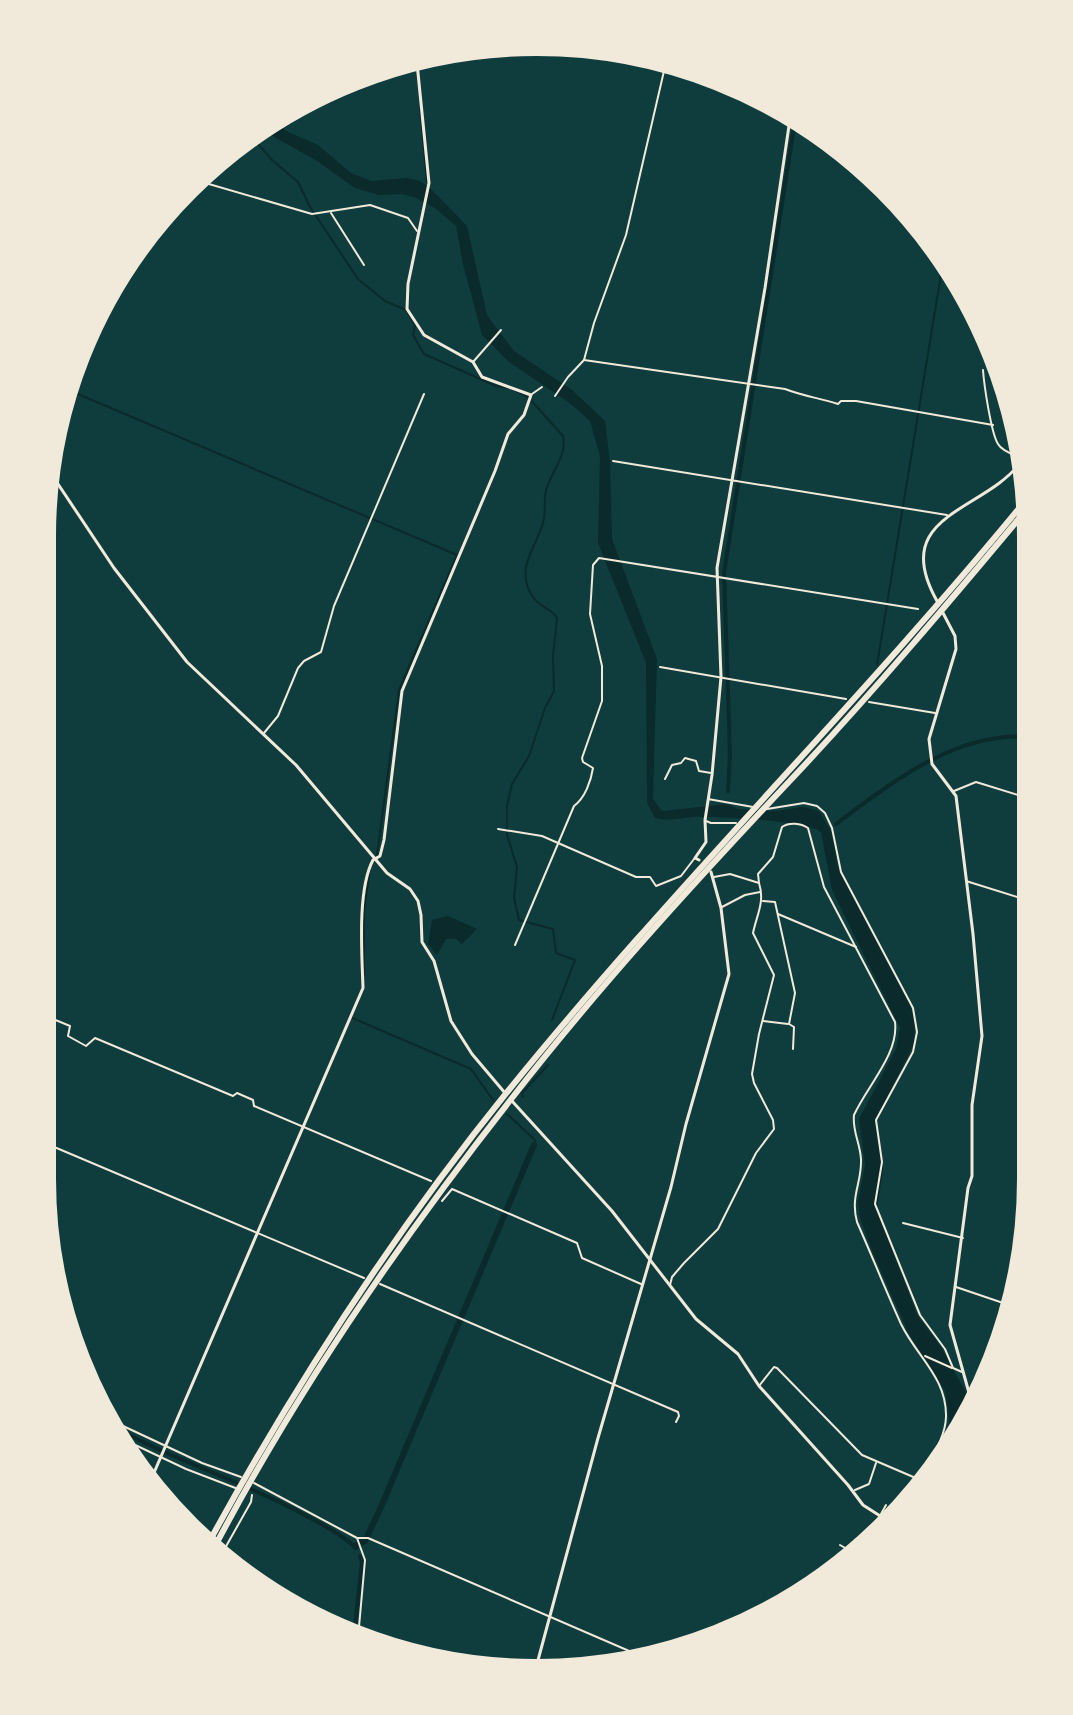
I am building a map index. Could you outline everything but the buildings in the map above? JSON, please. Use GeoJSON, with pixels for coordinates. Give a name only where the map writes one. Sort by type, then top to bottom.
{"type":"FeatureCollection","features":[{"type":"Feature","properties":{"kind":"highway"},"geometry":{"type":"LineString","coordinates":[[218,1541],[325,1344],[507,1092],[755,806],[958,582],[1018,509]]}},
{"type":"Feature","properties":{"kind":"highway"},"geometry":{"type":"LineString","coordinates":[[741,824],[764,807],[1018,519]]}},
{"type":"Feature","properties":{"kind":"highway"},"geometry":{"type":"LineString","coordinates":[[213,1537],[246,1493]]}},
{"type":"Feature","properties":{"kind":"street"},"geometry":{"type":"LineString","coordinates":[[418,69],[429,183],[408,284],[407,309],[424,335],[473,362],[482,377],[531,395]]}},
{"type":"Feature","properties":{"kind":"street"},"geometry":{"type":"LineString","coordinates":[[555,396],[584,360],[633,214],[664,71]]}},
{"type":"Feature","properties":{"kind":"street"},"geometry":{"type":"LineString","coordinates":[[498,829],[542,836],[636,877],[650,877],[656,886],[681,876],[697,859],[706,843],[705,820],[721,677],[717,568],[789,126]]}},
{"type":"Feature","properties":{"kind":"street"},"geometry":{"type":"LineString","coordinates":[[207,184],[312,214],[370,205],[408,218],[418,232]]}},
{"type":"Feature","properties":{"kind":"street"},"geometry":{"type":"LineString","coordinates":[[331,213],[364,265]]}},
{"type":"Feature","properties":{"kind":"street"},"geometry":{"type":"LineString","coordinates":[[473,362],[501,330]]}},
{"type":"Feature","properties":{"kind":"street"},"geometry":{"type":"LineString","coordinates":[[584,360],[785,389],[838,404],[847,400],[856,401],[993,425]]}},
{"type":"Feature","properties":{"kind":"street"},"geometry":{"type":"LineString","coordinates":[[983,370],[984,398],[990,408],[996,442],[1012,455]]}},
{"type":"Feature","properties":{"kind":"street"},"geometry":{"type":"LineString","coordinates":[[154,1472],[363,988],[362,922],[368,871],[380,856],[384,840],[402,691],[508,434],[524,415],[531,395],[542,387]]}},
{"type":"Feature","properties":{"kind":"street"},"geometry":{"type":"LineString","coordinates":[[264,734],[278,716],[298,668],[321,652],[334,606],[424,394]]}},
{"type":"Feature","properties":{"kind":"street"},"geometry":{"type":"LineString","coordinates":[[613,461],[948,515]]}},
{"type":"Feature","properties":{"kind":"street"},"geometry":{"type":"LineString","coordinates":[[968,1393],[950,1325],[973,1163],[972,1105],[982,1036],[954,791],[929,756],[929,739],[956,649],[955,636],[923,571],[923,554],[930,537],[948,515],[1014,469]]}},
{"type":"Feature","properties":{"kind":"street"},"geometry":{"type":"LineString","coordinates":[[57,483],[114,568],[187,662],[322,793],[387,873],[410,889],[418,901],[422,942],[434,961],[451,1021],[497,1085],[612,1211],[696,1319],[738,1354],[759,1386],[864,1507],[880,1516],[886,1505]]}},
{"type":"Feature","properties":{"kind":"street"},"geometry":{"type":"LineString","coordinates":[[515,945],[558,843],[592,773],[593,768],[582,758],[602,701],[602,666],[590,614],[593,565],[599,558],[746,584],[918,609]]}},
{"type":"Feature","properties":{"kind":"street"},"geometry":{"type":"LineString","coordinates":[[660,667],[846,699]]}},
{"type":"Feature","properties":{"kind":"street"},"geometry":{"type":"LineString","coordinates":[[869,702],[936,713]]}},
{"type":"Feature","properties":{"kind":"street"},"geometry":{"type":"LineString","coordinates":[[665,779],[672,765],[681,763],[685,758],[696,761],[699,771],[712,774]]}},
{"type":"Feature","properties":{"kind":"street"},"geometry":{"type":"LineString","coordinates":[[954,791],[976,782],[1019,795]]}},
{"type":"Feature","properties":{"kind":"street"},"geometry":{"type":"LineString","coordinates":[[707,798],[770,809],[804,803],[823,811],[832,828],[841,872],[911,1004],[917,1026],[914,1048],[875,1122],[882,1162],[875,1204],[920,1315],[945,1349],[953,1368]]}},
{"type":"Feature","properties":{"kind":"street"},"geometry":{"type":"LineString","coordinates":[[705,820],[741,824]]}},
{"type":"Feature","properties":{"kind":"street"},"geometry":{"type":"LineString","coordinates":[[670,1286],[672,1277],[718,1229],[756,1153],[773,1132],[773,1120],[752,1077],[774,975],[753,933],[762,901],[758,874],[773,857],[782,827],[794,824],[806,827],[811,832],[821,881],[896,1027],[890,1050],[854,1115],[861,1160],[854,1209],[901,1324],[943,1390],[946,1419],[934,1452]]}},
{"type":"Feature","properties":{"kind":"street"},"geometry":{"type":"LineString","coordinates":[[538,1661],[730,969],[721,908],[711,872]]}},
{"type":"Feature","properties":{"kind":"street"},"geometry":{"type":"LineString","coordinates":[[713,877],[730,874],[759,883]]}},
{"type":"Feature","properties":{"kind":"street"},"geometry":{"type":"LineString","coordinates":[[965,881],[1019,898]]}},
{"type":"Feature","properties":{"kind":"street"},"geometry":{"type":"LineString","coordinates":[[721,908],[745,895],[761,892]]}},
{"type":"Feature","properties":{"kind":"street"},"geometry":{"type":"LineString","coordinates":[[762,901],[775,901],[778,914],[795,993],[789,1024]]}},
{"type":"Feature","properties":{"kind":"street"},"geometry":{"type":"LineString","coordinates":[[778,914],[857,948]]}},
{"type":"Feature","properties":{"kind":"street"},"geometry":{"type":"LineString","coordinates":[[54,1019],[70,1026],[68,1036],[86,1046],[95,1038],[233,1096],[237,1093],[250,1098],[254,1106],[431,1181]]}},
{"type":"Feature","properties":{"kind":"street"},"geometry":{"type":"LineString","coordinates":[[763,1021],[794,1027],[793,1049]]}},
{"type":"Feature","properties":{"kind":"street"},"geometry":{"type":"LineString","coordinates":[[54,1147],[364,1278]]}},
{"type":"Feature","properties":{"kind":"street"},"geometry":{"type":"LineString","coordinates":[[442,1201],[452,1189],[577,1243],[582,1258],[642,1284]]}},
{"type":"Feature","properties":{"kind":"street"},"geometry":{"type":"LineString","coordinates":[[903,1223],[963,1238]]}},
{"type":"Feature","properties":{"kind":"street"},"geometry":{"type":"LineString","coordinates":[[380,1284],[678,1412],[676,1422]]}},
{"type":"Feature","properties":{"kind":"street"},"geometry":{"type":"LineString","coordinates":[[955,1287],[1003,1303]]}},
{"type":"Feature","properties":{"kind":"street"},"geometry":{"type":"LineString","coordinates":[[923,1356],[962,1372]]}},
{"type":"Feature","properties":{"kind":"street"},"geometry":{"type":"LineString","coordinates":[[759,1386],[774,1367],[777,1368],[860,1454],[915,1477]]}},
{"type":"Feature","properties":{"kind":"street"},"geometry":{"type":"LineString","coordinates":[[123,1427],[257,1484],[357,1538],[368,1538],[631,1652]]}},
{"type":"Feature","properties":{"kind":"street"},"geometry":{"type":"LineString","coordinates":[[133,1443],[246,1493],[251,1502],[226,1547]]}},
{"type":"Feature","properties":{"kind":"street"},"geometry":{"type":"LineString","coordinates":[[853,1491],[869,1484],[877,1462]]}},
{"type":"Feature","properties":{"kind":"street"},"geometry":{"type":"LineString","coordinates":[[357,1538],[365,1560],[359,1627]]}},
{"type":"Feature","properties":{"kind":"street"},"geometry":{"type":"LineString","coordinates":[[840,1545],[846,1548]]}},
{"type":"Feature","properties":{"kind":"water"},"geometry":{"type":"Polygon","coordinates":[[[281,127],[318,145],[351,173],[371,181],[407,178],[420,181],[431,189],[467,226],[487,315],[514,351],[572,390],[605,421],[610,461],[612,539],[657,659],[653,799],[662,811],[727,804],[738,809],[775,811],[803,807],[819,811],[831,831],[838,867],[910,1005],[915,1022],[914,1044],[875,1121],[883,1170],[877,1209],[917,1315],[941,1347],[967,1395],[948,1430],[950,1425],[945,1391],[909,1334],[860,1218],[858,1201],[865,1165],[859,1119],[896,1049],[900,1028],[832,890],[821,832],[762,820],[655,818],[647,803],[646,663],[598,543],[600,456],[590,421],[571,404],[509,362],[482,335],[456,226],[435,208],[414,197],[379,195],[355,188],[317,161],[269,134],[281,127]]]}},
{"type":"Feature","properties":{"kind":"water"},"geometry":{"type":"Polygon","coordinates":[[[448,916],[477,929],[462,944],[456,939],[446,939],[437,955],[428,944],[432,920],[448,916]]]}},
{"type":"Feature","properties":{"kind":"waterway"},"geometry":{"type":"LineString","coordinates":[[420,108],[427,181]]}},
{"type":"Feature","properties":{"kind":"waterway"},"geometry":{"type":"LineString","coordinates":[[728,791],[730,754],[724,573],[794,128]]}},
{"type":"Feature","properties":{"kind":"waterway"},"geometry":{"type":"LineString","coordinates":[[257,143],[298,182],[310,207],[358,279],[385,301],[406,310],[415,325],[413,335],[424,354],[496,386],[508,388]]}},
{"type":"Feature","properties":{"kind":"waterway"},"geometry":{"type":"LineString","coordinates":[[877,665],[941,273]]}},
{"type":"Feature","properties":{"kind":"waterway"},"geometry":{"type":"LineString","coordinates":[[514,390],[528,397],[563,436],[564,443],[546,491],[542,527],[526,569],[532,595],[557,618],[553,656],[554,691],[529,756],[512,784],[507,806],[507,835],[517,867],[514,898],[519,920],[553,929],[556,953],[575,960],[552,1020]]}},
{"type":"Feature","properties":{"kind":"waterway"},"geometry":{"type":"LineString","coordinates":[[76,393],[457,555],[399,690],[377,855]]}},
{"type":"Feature","properties":{"kind":"waterway"},"geometry":{"type":"LineString","coordinates":[[836,824],[926,762],[977,742],[1019,737]]}},
{"type":"Feature","properties":{"kind":"waterway"},"geometry":{"type":"LineString","coordinates":[[364,975],[364,910],[370,870]]}},
{"type":"Feature","properties":{"kind":"waterway"},"geometry":{"type":"LineString","coordinates":[[350,1017],[471,1069],[493,1100]]}},
{"type":"Feature","properties":{"kind":"waterway"},"geometry":{"type":"LineString","coordinates":[[523,1097],[522,1093],[548,1065]]}},
{"type":"Feature","properties":{"kind":"waterway"},"geometry":{"type":"LineString","coordinates":[[507,1114],[535,1140],[534,1145]]}},
{"type":"Feature","properties":{"kind":"waterway"},"geometry":{"type":"LineString","coordinates":[[355,1546],[365,1541],[381,1507],[534,1145]]}},
{"type":"Feature","properties":{"kind":"waterway"},"geometry":{"type":"LineString","coordinates":[[127,1433],[276,1500],[329,1528],[356,1548]]}},
{"type":"Feature","properties":{"kind":"waterway"},"geometry":{"type":"LineString","coordinates":[[355,1625],[362,1562],[360,1556]]}}]}
